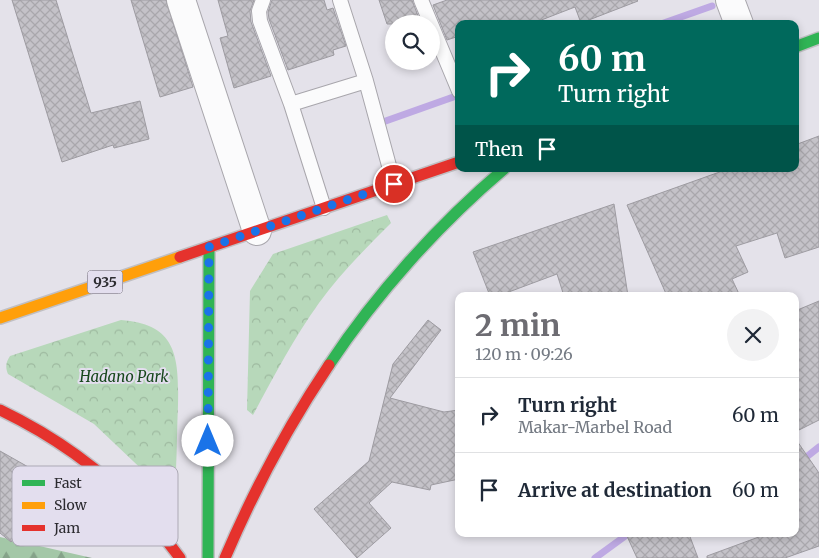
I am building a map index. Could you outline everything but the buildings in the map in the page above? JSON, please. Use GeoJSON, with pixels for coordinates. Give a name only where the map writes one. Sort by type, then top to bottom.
{"type":"FeatureCollection","features":[{"type":"Feature","properties":{"kind":"main road"},"geometry":{"type":"LineString","coordinates":[[799,46],[819,38]]}},
{"type":"Feature","properties":{"kind":"main road"},"geometry":{"type":"LineString","coordinates":[[208,558],[209,247],[455,163]]}},
{"type":"Feature","properties":{"kind":"main road"},"geometry":{"type":"LineString","coordinates":[[225,558],[235,532],[267,465],[304,401],[345,340],[391,282],[435,235],[501,172]]}},
{"type":"Feature","properties":{"kind":"main road","name":"935"},"geometry":{"type":"LineString","coordinates":[[0,318],[209,247]]}},
{"type":"Feature","properties":{"kind":"main road"},"geometry":{"type":"LineString","coordinates":[[0,410],[59,442],[90,466]]}},
{"type":"Feature","properties":{"kind":"main road"},"geometry":{"type":"LineString","coordinates":[[170,546],[180,558]]}},
{"type":"Feature","properties":{"kind":"street"},"geometry":{"type":"LineString","coordinates":[[181,0],[257,230]]}},
{"type":"Feature","properties":{"kind":"street"},"geometry":{"type":"LineString","coordinates":[[730,0],[738,20]]}},
{"type":"Feature","properties":{"kind":"lane"},"geometry":{"type":"LineString","coordinates":[[263,0],[259,11],[260,20],[291,104],[324,208]]}},
{"type":"Feature","properties":{"kind":"lane"},"geometry":{"type":"LineString","coordinates":[[340,0],[366,81],[394,184]]}},
{"type":"Feature","properties":{"kind":"lane"},"geometry":{"type":"LineString","coordinates":[[421,0],[427,15]]}},
{"type":"Feature","properties":{"kind":"lane"},"geometry":{"type":"LineString","coordinates":[[440,46],[455,81]]}},
{"type":"Feature","properties":{"kind":"lane"},"geometry":{"type":"LineString","coordinates":[[291,104],[366,81]]}},
{"type":"Feature","properties":{"kind":"green space"},"geometry":{"type":"Polygon","coordinates":[[[387,215],[391,223],[344,272],[319,303],[293,344],[253,415],[247,410],[250,291],[273,254],[387,215]]]}},
{"type":"Feature","properties":{"kind":"green space","name":"Hadano Park"},"geometry":{"type":"Polygon","coordinates":[[[121,320],[140,323],[154,328],[164,336],[171,346],[175,358],[178,388],[176,466],[138,466],[94,424],[8,374],[6,365],[10,356],[121,320]]]}},
{"type":"Feature","properties":{"kind":"green space"},"geometry":{"type":"Polygon","coordinates":[[[0,537],[12,540],[12,546],[39,546],[92,558],[0,558],[0,537]]]}},
{"type":"Feature","properties":{"kind":"waterway"},"geometry":{"type":"LineString","coordinates":[[672,20],[712,6]]}},
{"type":"Feature","properties":{"kind":"waterway"},"geometry":{"type":"LineString","coordinates":[[380,123],[455,96]]}},
{"type":"Feature","properties":{"kind":"waterway"},"geometry":{"type":"LineString","coordinates":[[799,463],[819,447]]}},
{"type":"Feature","properties":{"kind":"waterway"},"geometry":{"type":"LineString","coordinates":[[595,558],[624,537]]}},
{"type":"Feature","properties":{"kind":"traffic: fast"},"geometry":{"type":"LineString","coordinates":[[799,46],[819,38]]}},
{"type":"Feature","properties":{"kind":"traffic: fast"},"geometry":{"type":"LineString","coordinates":[[329,365],[367,312],[432,236],[501,172]]}},
{"type":"Feature","properties":{"kind":"traffic: fast"},"geometry":{"type":"LineString","coordinates":[[208,558],[209,247]]}},
{"type":"Feature","properties":{"kind":"traffic: slow"},"geometry":{"type":"LineString","coordinates":[[0,318],[180,257]]}},
{"type":"Feature","properties":{"kind":"traffic: jam"},"geometry":{"type":"LineString","coordinates":[[180,257],[455,163]]}},
{"type":"Feature","properties":{"kind":"traffic: jam"},"geometry":{"type":"LineString","coordinates":[[225,558],[272,459],[329,365]]}},
{"type":"Feature","properties":{"kind":"traffic: jam"},"geometry":{"type":"LineString","coordinates":[[0,410],[51,438],[90,466]]}},
{"type":"Feature","properties":{"kind":"traffic: jam"},"geometry":{"type":"LineString","coordinates":[[171,546],[180,558]]}},
{"type":"Feature","properties":{"kind":"route"},"geometry":{"type":"LineString","coordinates":[[208,441],[209,247],[394,184]]}}]}
